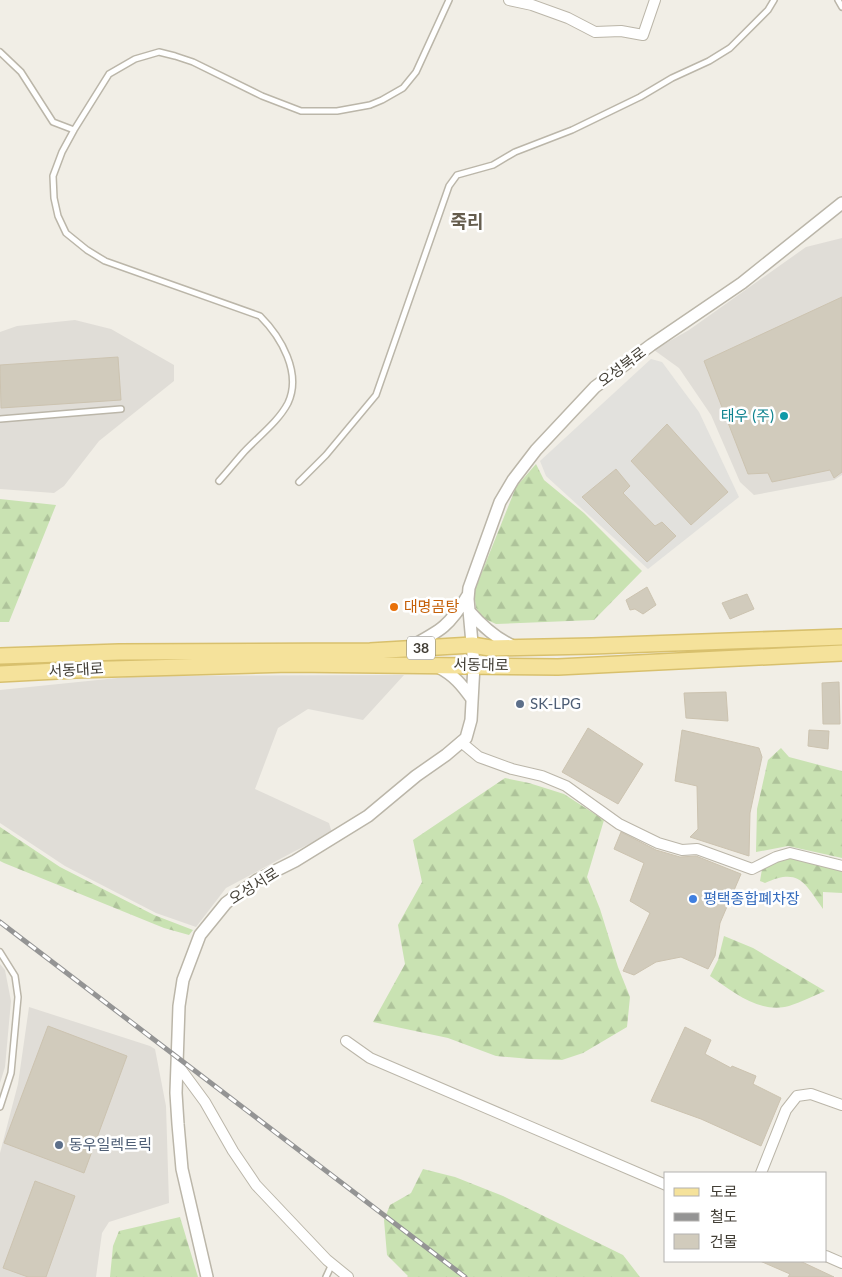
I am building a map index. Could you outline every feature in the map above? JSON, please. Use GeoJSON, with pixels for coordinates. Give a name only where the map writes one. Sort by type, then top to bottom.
{"type":"FeatureCollection","features":[{"type":"Feature","properties":{"kind":"main road","name":"서동대로"},"geometry":{"type":"LineString","coordinates":[[0,656],[119,652],[360,651],[472,646],[490,648],[592,646],[842,637]]}},
{"type":"Feature","properties":{"kind":"main road","name":"서동대로"},"geometry":{"type":"LineString","coordinates":[[0,674],[272,664],[558,667],[842,652]]}},
{"type":"Feature","properties":{"kind":"street"},"geometry":{"type":"LineString","coordinates":[[509,0],[532,5],[568,18],[595,32],[621,31],[643,35],[655,0]]}},
{"type":"Feature","properties":{"kind":"street","name":"오성북로"},"geometry":{"type":"LineString","coordinates":[[469,591],[500,502],[513,480],[536,450],[596,387],[651,345],[742,283],[842,203]]}},
{"type":"Feature","properties":{"kind":"street"},"geometry":{"type":"LineString","coordinates":[[407,649],[442,630],[458,611],[469,591]]}},
{"type":"Feature","properties":{"kind":"street","name":"오성서로"},"geometry":{"type":"LineString","coordinates":[[207,1277],[182,1169],[176,1093],[179,1006],[182,980],[200,935],[226,903],[257,880],[295,861],[368,816],[466,738],[469,730],[474,665],[469,591]]}},
{"type":"Feature","properties":{"kind":"street"},"geometry":{"type":"LineString","coordinates":[[469,611],[481,626],[494,636],[515,647]]}},
{"type":"Feature","properties":{"kind":"street"},"geometry":{"type":"LineString","coordinates":[[434,665],[458,680],[472,699]]}},
{"type":"Feature","properties":{"kind":"street"},"geometry":{"type":"LineString","coordinates":[[461,742],[479,757],[512,769],[542,776],[566,786],[619,824],[658,843],[682,850],[698,849],[752,869],[776,857],[790,853],[842,866]]}},
{"type":"Feature","properties":{"kind":"street"},"geometry":{"type":"LineString","coordinates":[[346,1041],[370,1058],[664,1184]]}},
{"type":"Feature","properties":{"kind":"street"},"geometry":{"type":"LineString","coordinates":[[177,1064],[205,1102],[256,1185],[332,1264],[348,1277]]}},
{"type":"Feature","properties":{"kind":"street"},"geometry":{"type":"LineString","coordinates":[[761,1172],[786,1110],[796,1096],[811,1094],[842,1104]]}},
{"type":"Feature","properties":{"kind":"street"},"geometry":{"type":"LineString","coordinates":[[827,1256],[842,1263]]}},
{"type":"Feature","properties":{"kind":"lane"},"geometry":{"type":"LineString","coordinates":[[219,481],[244,452],[273,424],[287,403],[291,392],[291,374],[287,353],[273,329],[260,316],[105,261],[87,250],[66,233],[58,216],[54,198],[53,176],[62,152],[109,74],[135,59],[159,52],[193,62],[262,96],[301,110],[337,111],[370,105],[403,88],[416,72],[448,0]]}},
{"type":"Feature","properties":{"kind":"lane"},"geometry":{"type":"LineString","coordinates":[[298,482],[326,455],[376,395],[449,186],[457,175],[493,165],[515,152],[572,130],[709,61],[730,48],[768,10],[774,0]]}},
{"type":"Feature","properties":{"kind":"lane"},"geometry":{"type":"LineString","coordinates":[[838,0],[842,7]]}},
{"type":"Feature","properties":{"kind":"lane"},"geometry":{"type":"LineString","coordinates":[[0,52],[21,72],[53,122],[74,130]]}},
{"type":"Feature","properties":{"kind":"lane"},"geometry":{"type":"LineString","coordinates":[[0,419],[121,409]]}},
{"type":"Feature","properties":{"kind":"lane"},"geometry":{"type":"LineString","coordinates":[[0,952],[14,976],[18,997],[11,1073],[0,1107]]}},
{"type":"Feature","properties":{"kind":"lane"},"geometry":{"type":"LineString","coordinates":[[326,1277],[332,1264]]}},
{"type":"Feature","properties":{"kind":"shaded area","name":"태우 (주)"},"geometry":{"type":"Polygon","coordinates":[[[842,238],[842,475],[834,480],[754,495],[740,482],[711,415],[679,368],[654,350],[689,330],[806,247],[842,238]]]}},
{"type":"Feature","properties":{"kind":"shaded area"},"geometry":{"type":"Polygon","coordinates":[[[75,320],[111,329],[174,365],[174,381],[99,441],[64,486],[54,493],[0,489],[0,332],[17,326],[75,320]]]}},
{"type":"Feature","properties":{"kind":"shaded area"},"geometry":{"type":"Polygon","coordinates":[[[651,359],[662,362],[699,412],[739,497],[648,569],[546,476],[540,461],[651,359]]]}},
{"type":"Feature","properties":{"kind":"shaded area"},"geometry":{"type":"Polygon","coordinates":[[[404,675],[363,720],[308,709],[278,728],[255,789],[329,823],[332,833],[226,888],[196,927],[156,913],[65,866],[0,823],[0,690],[137,676],[404,675]]]}},
{"type":"Feature","properties":{"kind":"shaded area"},"geometry":{"type":"Polygon","coordinates":[[[0,964],[5,970],[11,1001],[5,1067],[0,1083],[0,964]]]}},
{"type":"Feature","properties":{"kind":"shaded area"},"geometry":{"type":"Polygon","coordinates":[[[29,1007],[155,1049],[166,1106],[169,1203],[109,1222],[102,1233],[96,1277],[0,1277],[0,1153],[18,1084],[29,1007]]]}},
{"type":"Feature","properties":{"kind":"green space"},"geometry":{"type":"Polygon","coordinates":[[[536,464],[544,480],[584,513],[642,571],[594,620],[496,624],[483,618],[476,608],[474,592],[516,487],[536,464]]]}},
{"type":"Feature","properties":{"kind":"green space"},"geometry":{"type":"Polygon","coordinates":[[[0,499],[56,505],[9,622],[0,622],[0,499]]]}},
{"type":"Feature","properties":{"kind":"green space"},"geometry":{"type":"Polygon","coordinates":[[[781,748],[789,757],[842,771],[842,858],[788,846],[756,852],[757,809],[768,760],[781,748]]]}},
{"type":"Feature","properties":{"kind":"green space"},"geometry":{"type":"Polygon","coordinates":[[[505,778],[564,794],[604,820],[587,877],[630,997],[627,1027],[583,1053],[562,1060],[496,1056],[448,1038],[373,1022],[405,964],[398,925],[422,882],[413,840],[505,778]]]}},
{"type":"Feature","properties":{"kind":"green space"},"geometry":{"type":"Polygon","coordinates":[[[0,827],[60,867],[154,915],[193,930],[189,935],[164,928],[0,861],[0,827]]]}},
{"type":"Feature","properties":{"kind":"green space"},"geometry":{"type":"Polygon","coordinates":[[[787,858],[800,858],[842,869],[842,893],[823,892],[823,909],[811,891],[800,880],[786,877],[765,883],[760,881],[762,869],[776,861],[787,858]]]}},
{"type":"Feature","properties":{"kind":"green space"},"geometry":{"type":"Polygon","coordinates":[[[724,936],[753,948],[825,991],[789,1006],[778,1008],[767,1007],[746,1000],[710,976],[718,960],[724,936]]]}},
{"type":"Feature","properties":{"kind":"green space"},"geometry":{"type":"Polygon","coordinates":[[[423,1169],[455,1177],[503,1196],[623,1255],[640,1277],[407,1277],[387,1255],[384,1220],[390,1205],[411,1193],[423,1169]]]}},
{"type":"Feature","properties":{"kind":"green space"},"geometry":{"type":"Polygon","coordinates":[[[180,1217],[198,1277],[110,1277],[113,1246],[119,1231],[180,1217]]]}},
{"type":"Feature","properties":{"kind":"building","name":"태우 (주)"},"geometry":{"type":"Polygon","coordinates":[[[842,297],[842,472],[834,478],[830,470],[772,482],[768,473],[748,474],[704,361],[842,297]]]}},
{"type":"Feature","properties":{"kind":"building"},"geometry":{"type":"Polygon","coordinates":[[[118,357],[121,400],[1,408],[0,365],[118,357]]]}},
{"type":"Feature","properties":{"kind":"building"},"geometry":{"type":"Polygon","coordinates":[[[667,424],[728,492],[691,525],[631,461],[667,424]]]}},
{"type":"Feature","properties":{"kind":"building"},"geometry":{"type":"Polygon","coordinates":[[[616,469],[630,486],[623,493],[655,526],[662,522],[676,536],[647,562],[582,497],[616,469]]]}},
{"type":"Feature","properties":{"kind":"building"},"geometry":{"type":"Polygon","coordinates":[[[647,587],[656,605],[643,614],[635,609],[630,610],[626,600],[647,587]]]}},
{"type":"Feature","properties":{"kind":"building"},"geometry":{"type":"Polygon","coordinates":[[[747,594],[754,609],[730,619],[722,603],[747,594]]]}},
{"type":"Feature","properties":{"kind":"building"},"geometry":{"type":"Polygon","coordinates":[[[839,682],[840,724],[823,724],[822,683],[839,682]]]}},
{"type":"Feature","properties":{"kind":"building"},"geometry":{"type":"Polygon","coordinates":[[[726,692],[728,721],[686,718],[684,693],[726,692]]]}},
{"type":"Feature","properties":{"kind":"building"},"geometry":{"type":"Polygon","coordinates":[[[588,728],[643,764],[618,804],[562,772],[588,728]]]}},
{"type":"Feature","properties":{"kind":"building"},"geometry":{"type":"Polygon","coordinates":[[[682,730],[759,748],[762,757],[750,813],[749,856],[690,837],[698,829],[697,786],[675,781],[682,730]]]}},
{"type":"Feature","properties":{"kind":"building"},"geometry":{"type":"Polygon","coordinates":[[[809,730],[829,731],[828,749],[808,746],[809,730]]]}},
{"type":"Feature","properties":{"kind":"building","name":"평택종합폐차장"},"geometry":{"type":"Polygon","coordinates":[[[621,832],[656,850],[680,857],[696,856],[741,874],[720,923],[715,956],[708,969],[681,957],[656,962],[634,975],[623,971],[650,913],[630,901],[644,863],[614,849],[621,832]]]}},
{"type":"Feature","properties":{"kind":"building"},"geometry":{"type":"Polygon","coordinates":[[[48,1026],[127,1056],[84,1173],[4,1143],[48,1026]]]}},
{"type":"Feature","properties":{"kind":"building"},"geometry":{"type":"Polygon","coordinates":[[[685,1027],[711,1040],[705,1054],[731,1068],[732,1066],[756,1076],[753,1084],[781,1098],[761,1146],[701,1119],[651,1101],[685,1027]]]}},
{"type":"Feature","properties":{"kind":"building"},"geometry":{"type":"Polygon","coordinates":[[[35,1181],[75,1196],[46,1277],[28,1277],[3,1268],[35,1181]]]}},
{"type":"Feature","properties":{"kind":"building"},"geometry":{"type":"Polygon","coordinates":[[[762,1262],[802,1262],[834,1277],[788,1277],[790,1274],[762,1262]]]}},
{"type":"Feature","properties":{"kind":"railway"},"geometry":{"type":"LineString","coordinates":[[0,922],[465,1277]]}},
{"type":"Feature","properties":{"kind":"place","name":"태우 (주)"},"geometry":{"type":"Point","coordinates":[784,416]}},
{"type":"Feature","properties":{"kind":"place","name":"대명곰탕"},"geometry":{"type":"Point","coordinates":[394,607]}},
{"type":"Feature","properties":{"kind":"place","name":"SK-LPG"},"geometry":{"type":"Point","coordinates":[520,704]}},
{"type":"Feature","properties":{"kind":"place","name":"평택종합폐차장"},"geometry":{"type":"Point","coordinates":[693,899]}},
{"type":"Feature","properties":{"kind":"place","name":"동우일렉트릭"},"geometry":{"type":"Point","coordinates":[59,1145]}},
{"type":"Feature","properties":{"kind":"district","name":"죽리"},"geometry":{"type":"Point","coordinates":[467,222]}}]}
